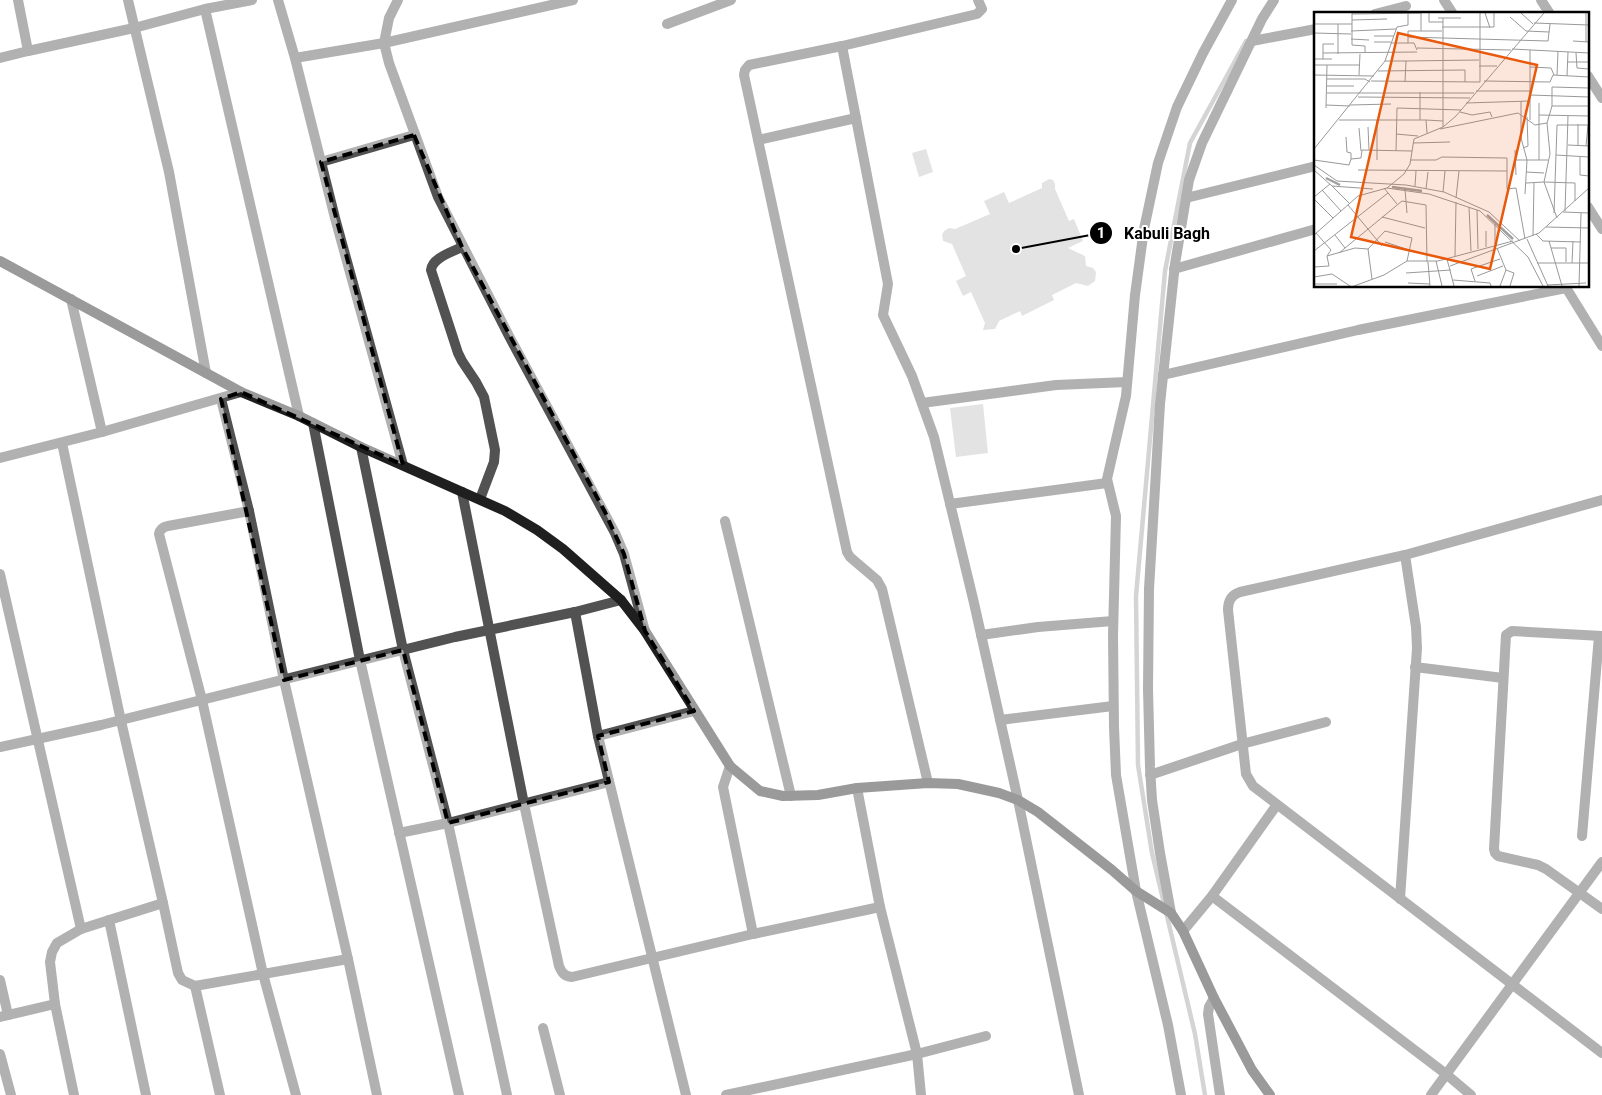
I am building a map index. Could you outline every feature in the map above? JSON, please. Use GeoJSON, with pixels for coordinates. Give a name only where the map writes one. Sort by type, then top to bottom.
{"type":"FeatureCollection","features":[{"type":"Feature","properties":{"kind":"street"},"geometry":{"type":"LineString","coordinates":[[18,0],[28,51]]}},
{"type":"Feature","properties":{"kind":"street"},"geometry":{"type":"LineString","coordinates":[[128,0],[168,172],[206,373]]}},
{"type":"Feature","properties":{"kind":"street"},"geometry":{"type":"LineString","coordinates":[[0,58],[134,28],[205,9],[252,0]]}},
{"type":"Feature","properties":{"kind":"street"},"geometry":{"type":"LineString","coordinates":[[278,0],[403,464]]}},
{"type":"Feature","properties":{"kind":"street"},"geometry":{"type":"LineString","coordinates":[[398,0],[390,18],[384,43],[414,135],[438,197],[462,247],[616,533],[624,554],[645,630]]}},
{"type":"Feature","properties":{"kind":"street"},"geometry":{"type":"LineString","coordinates":[[295,58],[384,43],[572,0]]}},
{"type":"Feature","properties":{"kind":"street"},"geometry":{"type":"LineString","coordinates":[[667,24],[731,0]]}},
{"type":"Feature","properties":{"kind":"street"},"geometry":{"type":"LineString","coordinates":[[928,783],[882,589],[877,580],[850,557],[847,552],[744,75],[746,66],[749,65],[842,46],[977,14],[982,9],[978,0]]}},
{"type":"Feature","properties":{"kind":"street"},"geometry":{"type":"LineString","coordinates":[[1181,1095],[1116,775],[1113,706],[1113,622],[1116,516],[1107,483],[1125,403],[1142,239],[1158,163],[1177,107],[1203,53],[1232,0]]}},
{"type":"Feature","properties":{"kind":"street"},"geometry":{"type":"LineString","coordinates":[[1169,912],[1150,775],[1148,689],[1149,590],[1154,483],[1174,269],[1189,180],[1202,143],[1262,19],[1274,0]]}},
{"type":"Feature","properties":{"kind":"street"},"geometry":{"type":"LineString","coordinates":[[1444,0],[1453,12]]}},
{"type":"Feature","properties":{"kind":"street"},"geometry":{"type":"LineString","coordinates":[[1541,0],[1549,12]]}},
{"type":"Feature","properties":{"kind":"street"},"geometry":{"type":"LineString","coordinates":[[1384,12],[1407,7]]}},
{"type":"Feature","properties":{"kind":"street"},"geometry":{"type":"LineString","coordinates":[[205,9],[299,416]]}},
{"type":"Feature","properties":{"kind":"street"},"geometry":{"type":"LineString","coordinates":[[1252,41],[1314,29]]}},
{"type":"Feature","properties":{"kind":"street"},"geometry":{"type":"LineString","coordinates":[[842,46],[888,284],[883,315],[912,376],[934,437],[1018,800],[1079,1095]]}},
{"type":"Feature","properties":{"kind":"street"},"geometry":{"type":"LineString","coordinates":[[1590,79],[1602,98]]}},
{"type":"Feature","properties":{"kind":"street"},"geometry":{"type":"LineString","coordinates":[[758,140],[856,118]]}},
{"type":"Feature","properties":{"kind":"street"},"geometry":{"type":"LineString","coordinates":[[321,162],[414,135]]}},
{"type":"Feature","properties":{"kind":"street"},"geometry":{"type":"LineString","coordinates":[[1186,198],[1314,166]]}},
{"type":"Feature","properties":{"kind":"street"},"geometry":{"type":"LineString","coordinates":[[1590,210],[1602,229]]}},
{"type":"Feature","properties":{"kind":"street"},"geometry":{"type":"LineString","coordinates":[[1174,269],[1314,230]]}},
{"type":"Feature","properties":{"kind":"street"},"geometry":{"type":"LineString","coordinates":[[462,247],[434,261],[431,270],[458,353],[476,382],[486,404],[495,456],[480,500]]}},
{"type":"Feature","properties":{"kind":"street"},"geometry":{"type":"LineString","coordinates":[[0,261],[241,392],[299,416],[361,447],[403,464],[521,519],[563,548],[621,600],[645,630],[730,766],[760,791],[772,795],[791,796],[818,795],[858,788],[928,783],[958,784],[999,793],[1018,800],[1038,812],[1140,893],[1169,912],[1182,931],[1214,998],[1252,1070],[1270,1095]]}},
{"type":"Feature","properties":{"kind":"street"},"geometry":{"type":"LineString","coordinates":[[1163,375],[1358,330],[1561,288]]}},
{"type":"Feature","properties":{"kind":"street"},"geometry":{"type":"LineString","coordinates":[[1567,288],[1601,342]]}},
{"type":"Feature","properties":{"kind":"street"},"geometry":{"type":"LineString","coordinates":[[71,299],[102,432]]}},
{"type":"Feature","properties":{"kind":"street"},"geometry":{"type":"LineString","coordinates":[[922,403],[1056,385],[1127,382]]}},
{"type":"Feature","properties":{"kind":"street"},"geometry":{"type":"LineString","coordinates":[[0,458],[102,432],[241,392]]}},
{"type":"Feature","properties":{"kind":"street"},"geometry":{"type":"LineString","coordinates":[[222,399],[249,511],[284,680],[377,1095]]}},
{"type":"Feature","properties":{"kind":"street"},"geometry":{"type":"LineString","coordinates":[[313,423],[360,660],[459,1095]]}},
{"type":"Feature","properties":{"kind":"street"},"geometry":{"type":"LineString","coordinates":[[62,442],[121,721],[164,903],[178,973],[182,980],[195,986],[348,959]]}},
{"type":"Feature","properties":{"kind":"street"},"geometry":{"type":"LineString","coordinates":[[361,447],[403,650],[448,823],[507,1095]]}},
{"type":"Feature","properties":{"kind":"street"},"geometry":{"type":"LineString","coordinates":[[950,504],[1107,483]]}},
{"type":"Feature","properties":{"kind":"street"},"geometry":{"type":"LineString","coordinates":[[462,492],[524,804],[562,973],[572,977],[752,934],[880,908]]}},
{"type":"Feature","properties":{"kind":"street"},"geometry":{"type":"LineString","coordinates":[[1602,500],[1405,555],[1234,594],[1228,604],[1242,744],[1248,781],[1276,806],[1602,1053]]}},
{"type":"Feature","properties":{"kind":"street"},"geometry":{"type":"LineString","coordinates":[[249,511],[168,526],[160,530],[159,534],[202,700],[263,974],[296,1095]]}},
{"type":"Feature","properties":{"kind":"street"},"geometry":{"type":"LineString","coordinates":[[725,522],[791,796]]}},
{"type":"Feature","properties":{"kind":"street"},"geometry":{"type":"LineString","coordinates":[[1400,899],[1416,627],[1405,555]]}},
{"type":"Feature","properties":{"kind":"street"},"geometry":{"type":"LineString","coordinates":[[0,574],[36,739],[81,930]]}},
{"type":"Feature","properties":{"kind":"street"},"geometry":{"type":"LineString","coordinates":[[0,747],[121,721],[360,660],[621,600]]}},
{"type":"Feature","properties":{"kind":"street"},"geometry":{"type":"LineString","coordinates":[[575,612],[598,736],[686,1095]]}},
{"type":"Feature","properties":{"kind":"street"},"geometry":{"type":"LineString","coordinates":[[981,635],[1038,627],[1113,622]]}},
{"type":"Feature","properties":{"kind":"street"},"geometry":{"type":"LineString","coordinates":[[1582,836],[1601,636],[1509,633],[1505,638],[1494,851],[1498,856],[1538,865],[1546,869],[1602,909]]}},
{"type":"Feature","properties":{"kind":"street"},"geometry":{"type":"LineString","coordinates":[[1415,667],[1503,678]]}},
{"type":"Feature","properties":{"kind":"street"},"geometry":{"type":"LineString","coordinates":[[1000,720],[1113,706]]}},
{"type":"Feature","properties":{"kind":"street"},"geometry":{"type":"LineString","coordinates":[[598,736],[694,711]]}},
{"type":"Feature","properties":{"kind":"street"},"geometry":{"type":"LineString","coordinates":[[1150,775],[1242,744],[1326,722]]}},
{"type":"Feature","properties":{"kind":"street"},"geometry":{"type":"LineString","coordinates":[[730,766],[723,787],[752,934]]}},
{"type":"Feature","properties":{"kind":"street"},"geometry":{"type":"LineString","coordinates":[[399,833],[448,823],[609,782]]}},
{"type":"Feature","properties":{"kind":"street"},"geometry":{"type":"LineString","coordinates":[[858,788],[880,908],[916,1054],[922,1095]]}},
{"type":"Feature","properties":{"kind":"street"},"geometry":{"type":"LineString","coordinates":[[1182,931],[1212,896],[1276,806]]}},
{"type":"Feature","properties":{"kind":"street"},"geometry":{"type":"LineString","coordinates":[[1431,1095],[1602,862]]}},
{"type":"Feature","properties":{"kind":"street"},"geometry":{"type":"LineString","coordinates":[[1212,896],[1471,1095]]}},
{"type":"Feature","properties":{"kind":"street"},"geometry":{"type":"LineString","coordinates":[[74,1095],[55,1004],[50,962],[52,952],[57,943],[81,930],[164,903]]}},
{"type":"Feature","properties":{"kind":"street"},"geometry":{"type":"LineString","coordinates":[[109,920],[146,1095]]}},
{"type":"Feature","properties":{"kind":"street"},"geometry":{"type":"LineString","coordinates":[[0,980],[4,1016],[55,1004]]}},
{"type":"Feature","properties":{"kind":"street"},"geometry":{"type":"LineString","coordinates":[[195,986],[220,1095]]}},
{"type":"Feature","properties":{"kind":"street"},"geometry":{"type":"LineString","coordinates":[[1214,998],[1209,1007],[1208,1014],[1220,1095]]}},
{"type":"Feature","properties":{"kind":"street"},"geometry":{"type":"LineString","coordinates":[[544,1028],[560,1095]]}},
{"type":"Feature","properties":{"kind":"street"},"geometry":{"type":"LineString","coordinates":[[726,1095],[916,1054],[986,1036]]}},
{"type":"Feature","properties":{"kind":"street"},"geometry":{"type":"LineString","coordinates":[[0,1054],[11,1095]]}},
{"type":"Feature","properties":{"kind":"highlighted area"},"geometry":{"type":"Polygon","coordinates":[[[414,135],[462,247],[605,512],[624,554],[645,631],[694,711],[598,736],[609,782],[448,823],[403,650],[284,680],[221,399],[241,392],[403,465],[321,162],[414,135]]]}},
{"type":"Feature","properties":{"kind":"building"},"geometry":{"type":"Polygon","coordinates":[[[926,149],[933,172],[919,177],[912,153],[926,149]]]}},
{"type":"Feature","properties":{"kind":"building"},"geometry":{"type":"Polygon","coordinates":[[[1049,179],[1053,180],[1069,221],[1074,219],[1083,241],[1068,248],[1085,256],[1086,266],[1093,268],[1096,272],[1095,281],[1088,286],[1076,283],[1052,295],[1054,300],[1022,316],[1020,311],[999,321],[995,329],[983,330],[985,323],[971,292],[963,296],[956,281],[966,276],[952,244],[943,241],[942,235],[949,228],[955,229],[990,214],[984,201],[1004,192],[1009,203],[1042,188],[1042,183],[1049,179]]]}},
{"type":"Feature","properties":{"kind":"building"},"geometry":{"type":"Polygon","coordinates":[[[983,404],[988,453],[956,457],[950,408],[983,404]]]}},
{"type":"Feature","properties":{"kind":"waterway"},"geometry":{"type":"LineString","coordinates":[[1205,1095],[1195,1034],[1152,853],[1138,765],[1136,596],[1165,271],[1190,143],[1246,41]]}},
{"type":"Feature","properties":{"kind":"place","name":"Kabuli Bagh"},"geometry":{"type":"Point","coordinates":[1016,249]}}]}
